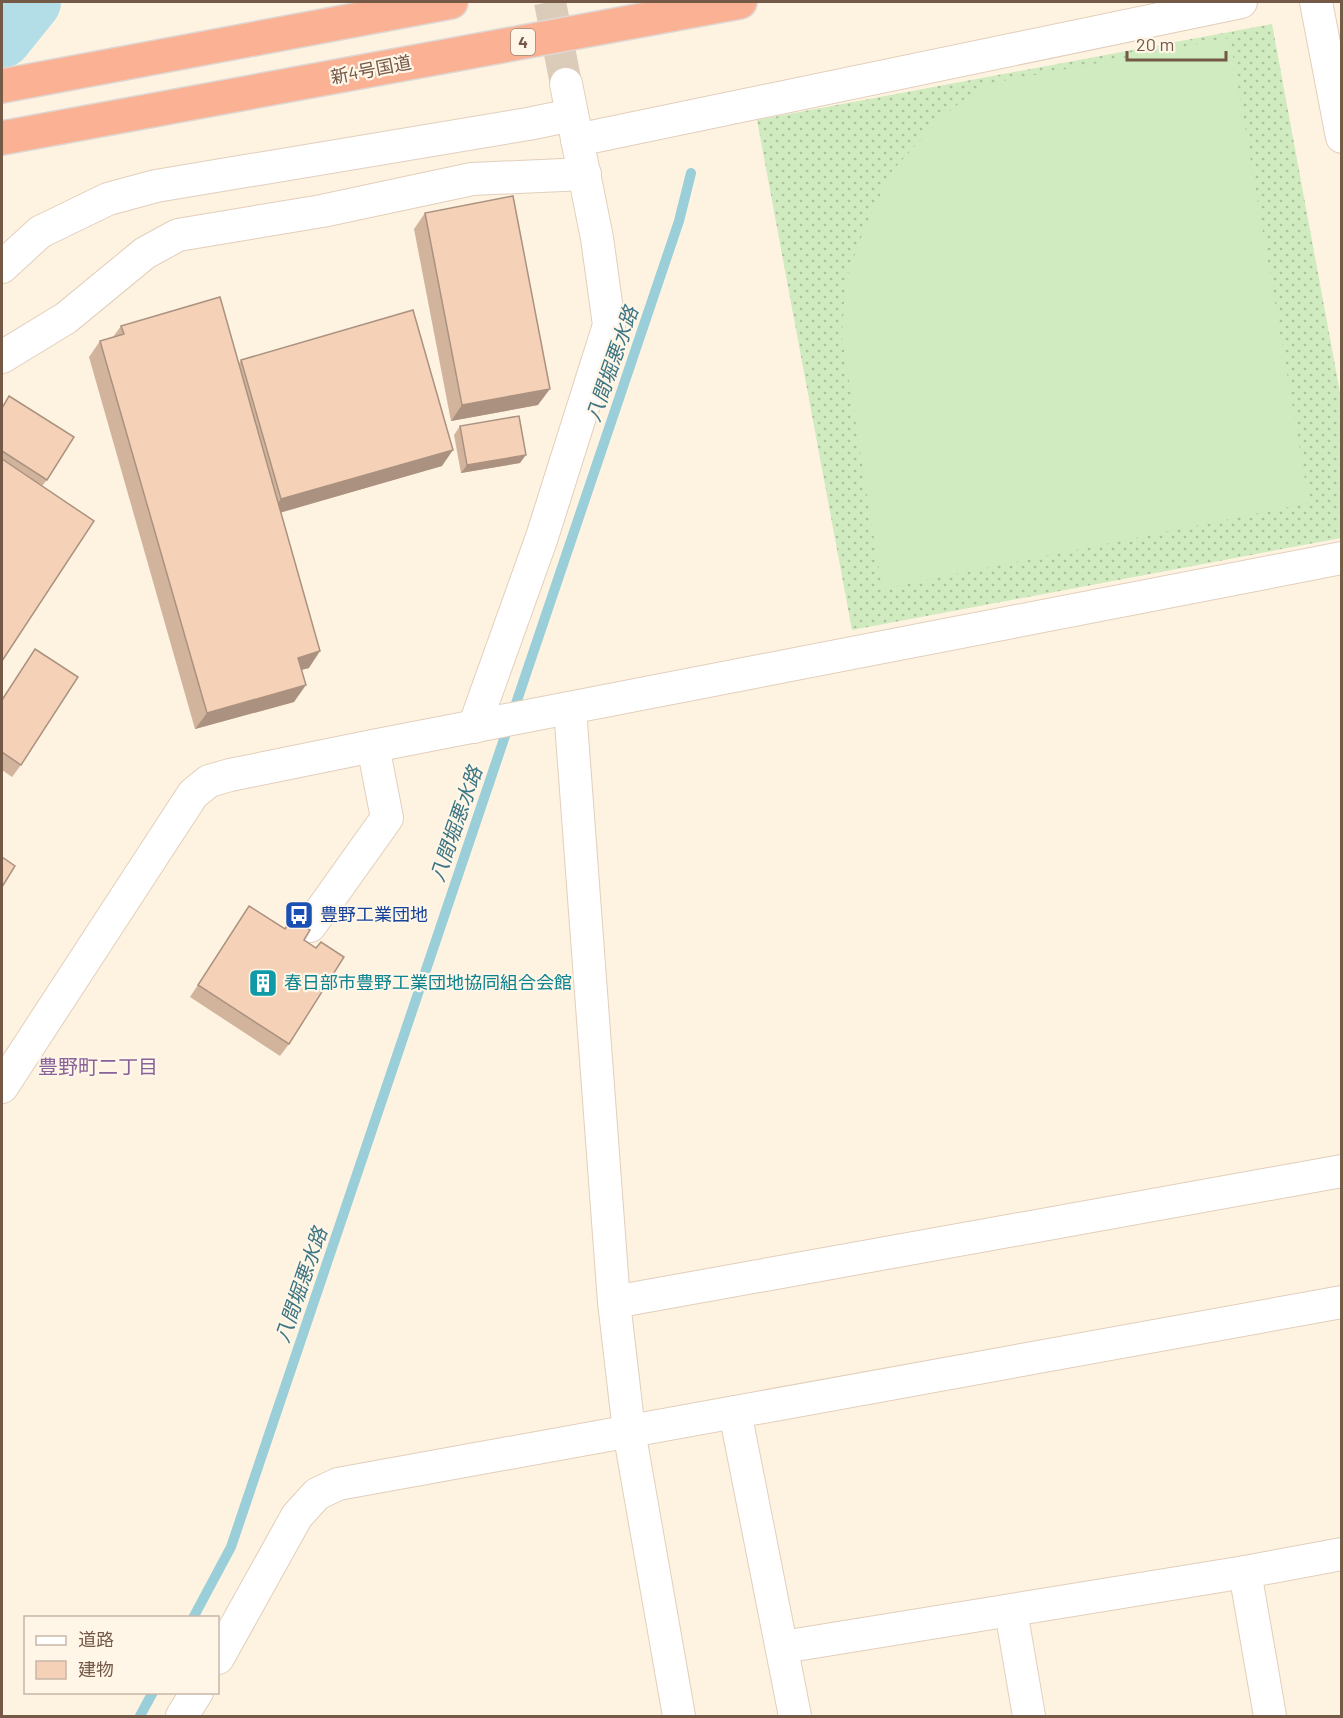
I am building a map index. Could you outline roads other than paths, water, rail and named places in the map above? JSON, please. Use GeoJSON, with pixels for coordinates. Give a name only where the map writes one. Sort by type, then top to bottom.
{"type":"FeatureCollection","features":[{"type":"Feature","properties":{"kind":"highway"},"geometry":{"type":"LineString","coordinates":[[2,86],[451,2]]}},
{"type":"Feature","properties":{"kind":"highway","name":"新4号国道"},"geometry":{"type":"LineString","coordinates":[[2,138],[740,2]]}},
{"type":"Feature","properties":{"kind":"street"},"geometry":{"type":"LineString","coordinates":[[2,267],[40,232],[108,199],[156,186],[528,124],[575,128],[1240,2]]}},
{"type":"Feature","properties":{"kind":"street"},"geometry":{"type":"LineString","coordinates":[[1316,2],[1341,137]]}},
{"type":"Feature","properties":{"kind":"street"},"geometry":{"type":"LineString","coordinates":[[480,725],[609,325],[597,238],[566,84]]}},
{"type":"Feature","properties":{"kind":"street"},"geometry":{"type":"LineString","coordinates":[[2,357],[66,318],[145,253],[178,235],[322,212],[472,179],[585,174]]}},
{"type":"Feature","properties":{"kind":"street"},"geometry":{"type":"LineString","coordinates":[[2,1087],[193,794],[209,782],[230,775],[373,746],[1341,558]]}},
{"type":"Feature","properties":{"kind":"street"},"geometry":{"type":"LineString","coordinates":[[570,709],[614,1302],[629,1431],[679,1716]]}},
{"type":"Feature","properties":{"kind":"street"},"geometry":{"type":"LineString","coordinates":[[310,926],[387,818],[373,746]]}},
{"type":"Feature","properties":{"kind":"street"},"geometry":{"type":"LineString","coordinates":[[614,1302],[1341,1171]]}},
{"type":"Feature","properties":{"kind":"street"},"geometry":{"type":"LineString","coordinates":[[219,1656],[297,1516],[317,1494],[338,1484],[1341,1302]]}},
{"type":"Feature","properties":{"kind":"street"},"geometry":{"type":"LineString","coordinates":[[735,1412],[795,1716]]}},
{"type":"Feature","properties":{"kind":"street"},"geometry":{"type":"LineString","coordinates":[[783,1647],[1011,1611],[1341,1554]]}},
{"type":"Feature","properties":{"kind":"street"},"geometry":{"type":"LineString","coordinates":[[1245,1572],[1270,1716]]}},
{"type":"Feature","properties":{"kind":"street"},"geometry":{"type":"LineString","coordinates":[[1011,1611],[1029,1716]]}},
{"type":"Feature","properties":{"kind":"street"},"geometry":{"type":"LineString","coordinates":[[182,1716],[196,1694]]}},
{"type":"Feature","properties":{"kind":"waterway"},"geometry":{"type":"LineString","coordinates":[[2,38],[31,2]]}},
{"type":"Feature","properties":{"kind":"waterway","name":"八間堀悪水路"},"geometry":{"type":"LineString","coordinates":[[194,1616],[231,1547],[679,221],[691,173]]}},
{"type":"Feature","properties":{"kind":"waterway","name":"八間堀悪水路"},"geometry":{"type":"LineString","coordinates":[[140,1716],[152,1694]]}},
{"type":"Feature","properties":{"kind":"tunnel"},"geometry":{"type":"LineString","coordinates":[[550,2],[566,84]]}},
{"type":"Feature","properties":{"kind":"place","name":"豊野工業団地"},"geometry":{"type":"Point","coordinates":[299,915]}},
{"type":"Feature","properties":{"kind":"place","name":"春日部市豊野工業団地協同組合会館"},"geometry":{"type":"Point","coordinates":[263,983]}},
{"type":"Feature","properties":{"kind":"district","name":"豊野町二丁目"},"geometry":{"type":"Point","coordinates":[98,1067]}}]}
